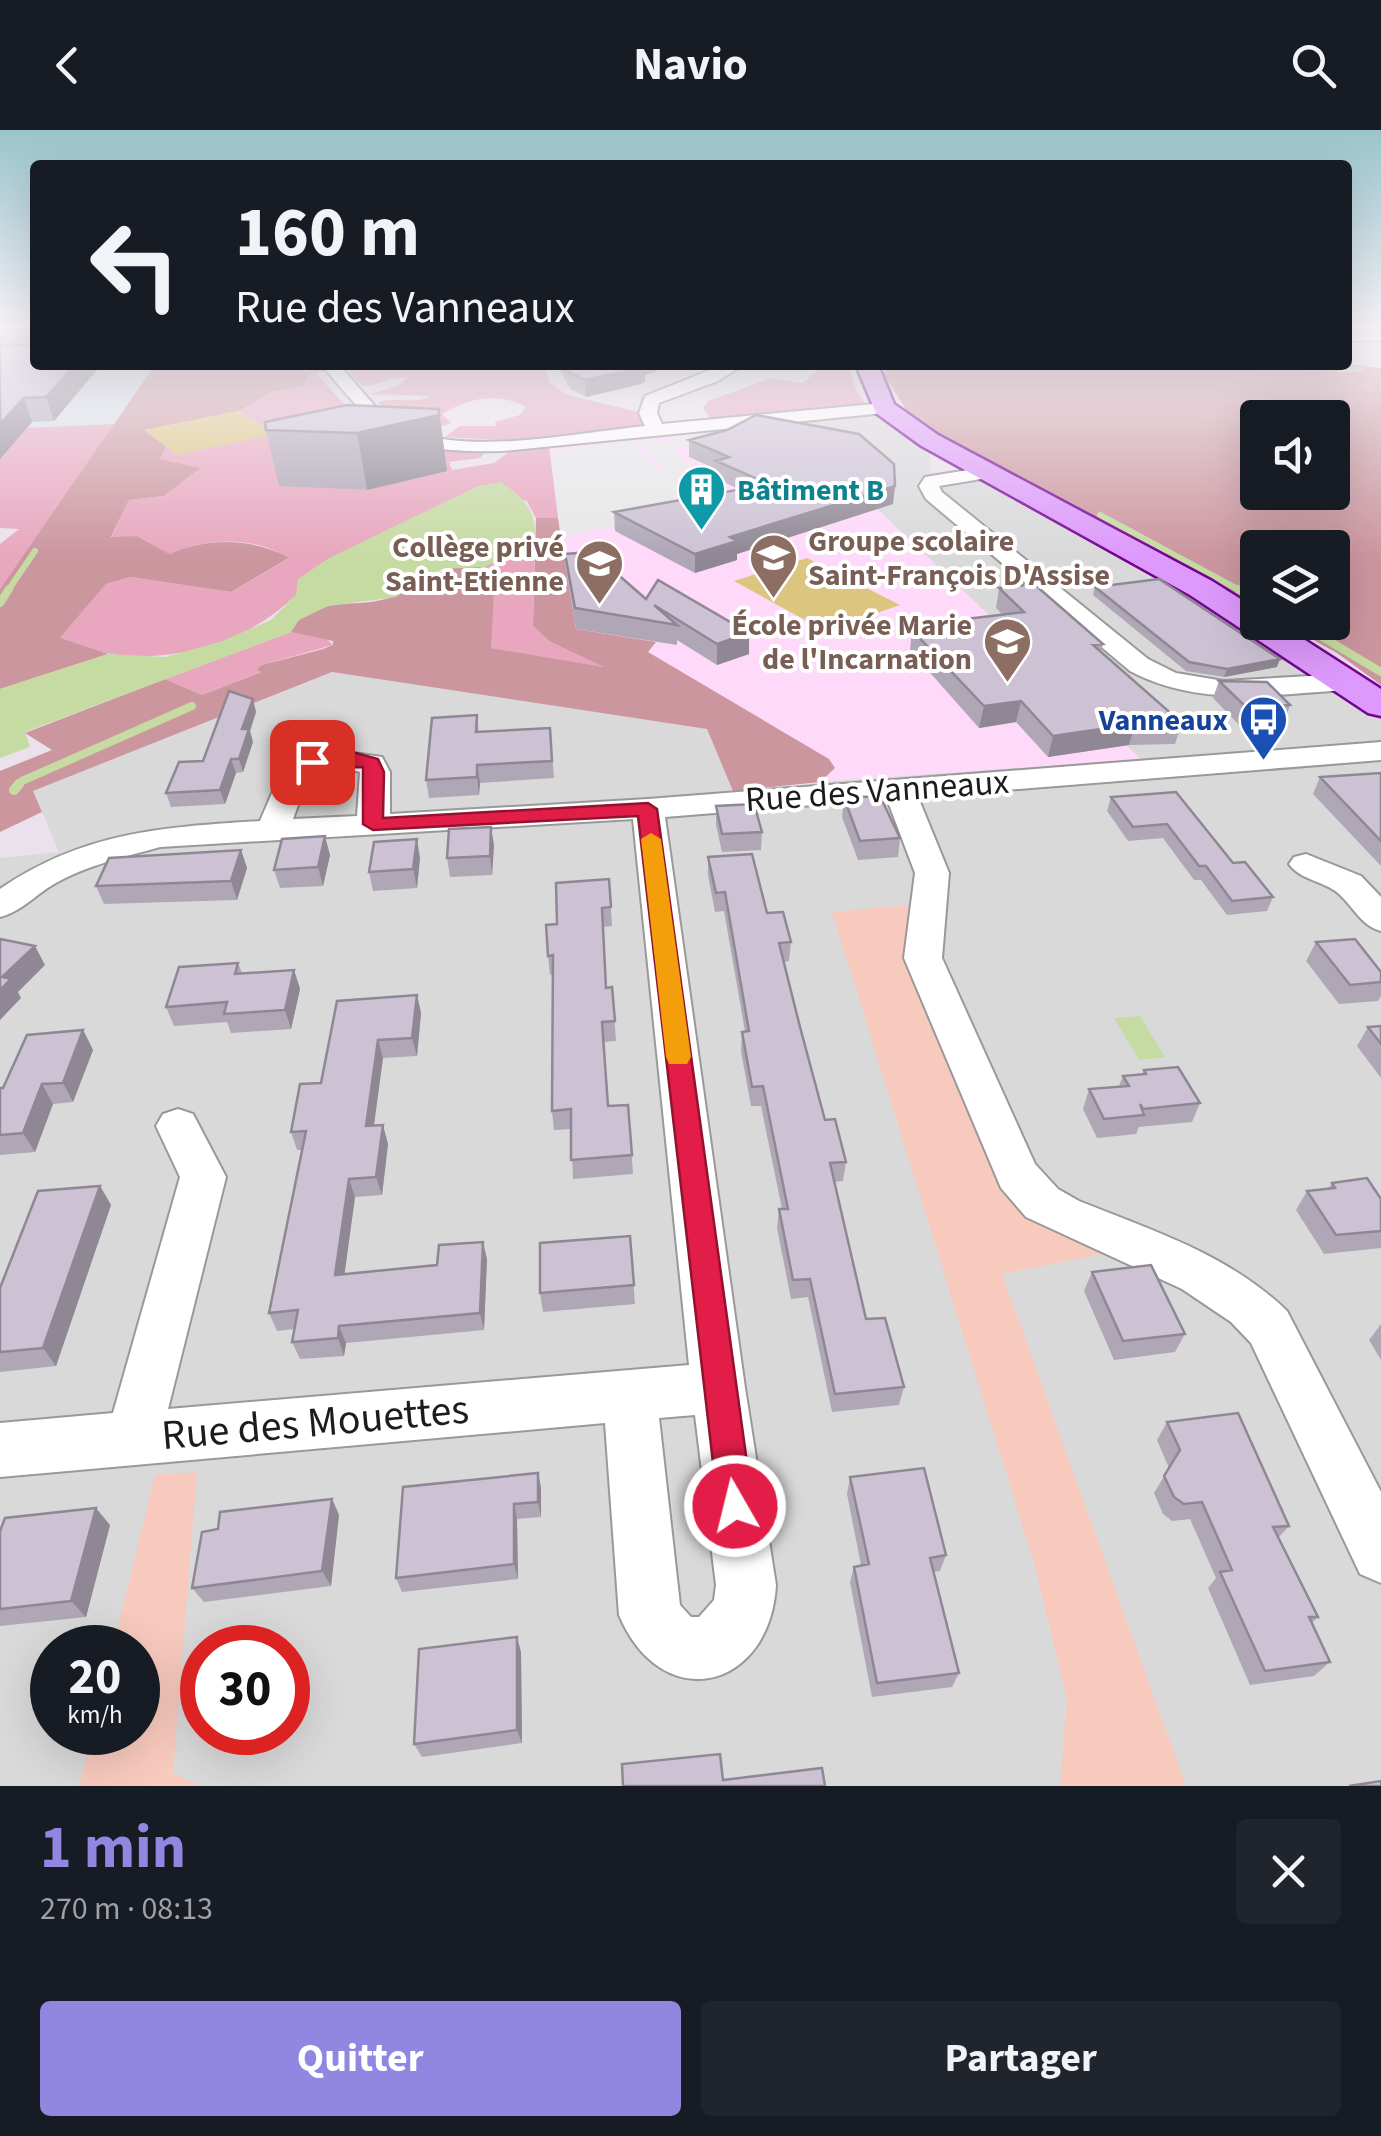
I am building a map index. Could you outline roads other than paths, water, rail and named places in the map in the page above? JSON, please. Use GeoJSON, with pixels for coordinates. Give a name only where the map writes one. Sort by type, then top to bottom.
{"type":"FeatureCollection","features":[{"type":"Feature","properties":{"kind":"main road"},"geometry":{"type":"LineString","coordinates":[[880,402],[918,433],[986,473],[1201,588],[1381,705]]}},
{"type":"Feature","properties":{"kind":"street"},"geometry":{"type":"LineString","coordinates":[[364,401],[384,423],[427,440],[503,445],[880,402]]}},
{"type":"Feature","properties":{"kind":"street"},"geometry":{"type":"LineString","coordinates":[[650,401],[648,413],[656,430]]}},
{"type":"Feature","properties":{"kind":"street"},"geometry":{"type":"LineString","coordinates":[[398,458],[456,425]]}},
{"type":"Feature","properties":{"kind":"street"},"geometry":{"type":"LineString","coordinates":[[918,433],[933,495],[1138,666],[1196,687],[1345,682]]}},
{"type":"Feature","properties":{"kind":"street"},"geometry":{"type":"LineString","coordinates":[[932,481],[986,473]]}},
{"type":"Feature","properties":{"kind":"street","name":"Rue des Vanneaux"},"geometry":{"type":"LineString","coordinates":[[0,906],[41,876],[110,848],[158,837],[648,809],[898,787],[1161,771],[1381,750]]}},
{"type":"Feature","properties":{"kind":"street"},"geometry":{"type":"LineString","coordinates":[[273,830],[296,770],[312,762],[337,758],[371,763],[375,772],[373,824]]}},
{"type":"Feature","properties":{"kind":"street"},"geometry":{"type":"LineString","coordinates":[[898,787],[932,874],[924,958],[1017,1175],[1052,1209],[1216,1282],[1257,1313],[1269,1328],[1381,1553]]}},
{"type":"Feature","properties":{"kind":"street"},"geometry":{"type":"LineString","coordinates":[[630,1396],[650,1615],[672,1643],[690,1650],[722,1642],[739,1620],[745,1598],[648,809]]}},
{"type":"Feature","properties":{"kind":"street"},"geometry":{"type":"LineString","coordinates":[[1306,864],[1349,884],[1381,919]]}},
{"type":"Feature","properties":{"kind":"street"},"geometry":{"type":"LineString","coordinates":[[134,1436],[203,1177],[178,1126]]}},
{"type":"Feature","properties":{"kind":"street","name":"Rue des Mouettes"},"geometry":{"type":"LineString","coordinates":[[0,1450],[718,1388]]}},
{"type":"Feature","properties":{"kind":"waterway"},"geometry":{"type":"LineString","coordinates":[[1100,515],[1240,590]]}},
{"type":"Feature","properties":{"kind":"waterway"},"geometry":{"type":"LineString","coordinates":[[8,590],[35,551]]}},
{"type":"Feature","properties":{"kind":"waterway"},"geometry":{"type":"LineString","coordinates":[[0,603],[8,590]]}},
{"type":"Feature","properties":{"kind":"waterway"},"geometry":{"type":"LineString","coordinates":[[1327,640],[1381,672]]}},
{"type":"Feature","properties":{"kind":"waterway"},"geometry":{"type":"LineString","coordinates":[[17,787],[22,781],[192,706]]}},
{"type":"Feature","properties":{"kind":"waterway"},"geometry":{"type":"LineString","coordinates":[[14,790],[19,784]]}},
{"type":"Feature","properties":{"kind":"place","name":"Bâtiment B"},"geometry":{"type":"Point","coordinates":[702,532]}},
{"type":"Feature","properties":{"kind":"place","name":"Groupe scolaire Saint-François D'Assise"},"geometry":{"type":"Point","coordinates":[773,600]}},
{"type":"Feature","properties":{"kind":"place","name":"Collège privé Saint-Etienne"},"geometry":{"type":"Point","coordinates":[599,606]}},
{"type":"Feature","properties":{"kind":"place","name":"École privée Marie de l'Incarnation"},"geometry":{"type":"Point","coordinates":[1007,684]}},
{"type":"Feature","properties":{"kind":"place","name":"Vanneaux"},"geometry":{"type":"Point","coordinates":[1263,762]}}]}
